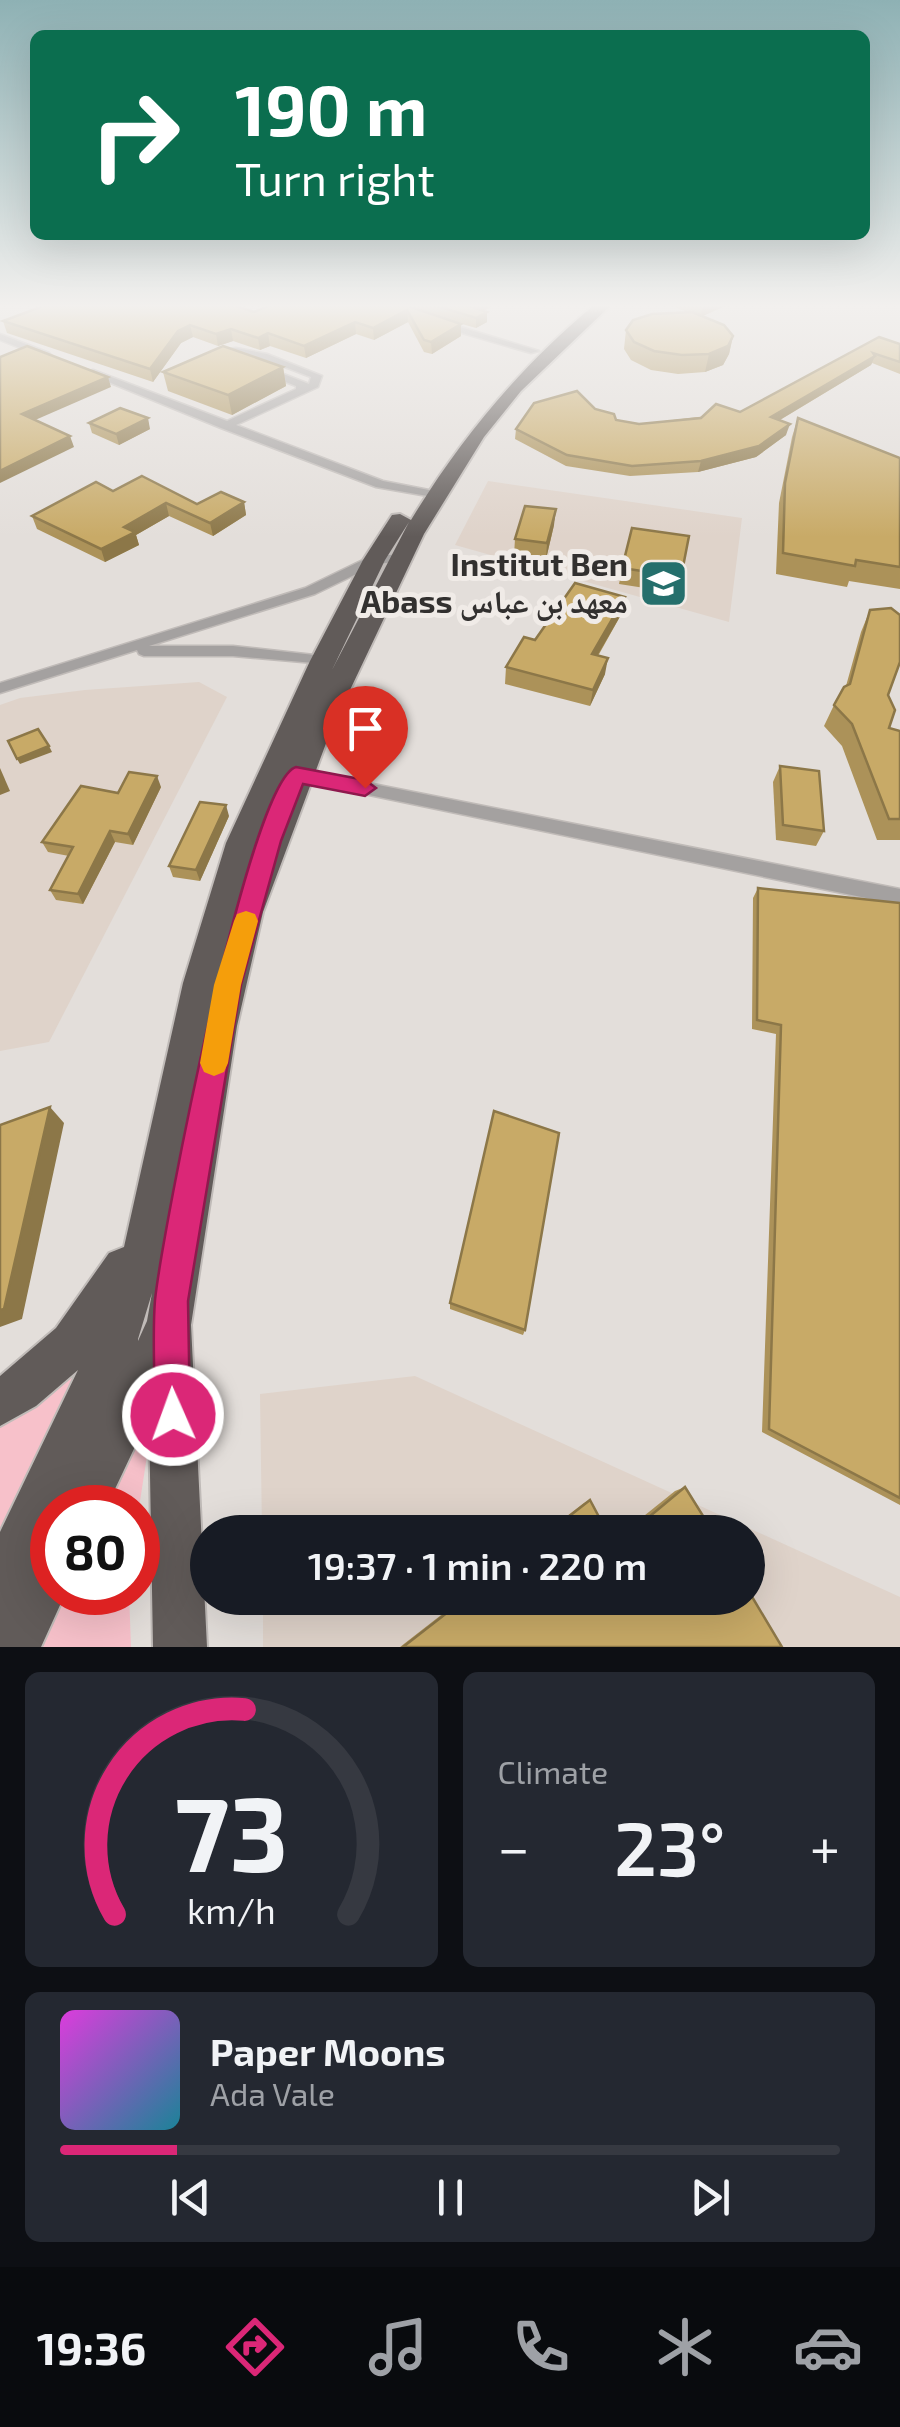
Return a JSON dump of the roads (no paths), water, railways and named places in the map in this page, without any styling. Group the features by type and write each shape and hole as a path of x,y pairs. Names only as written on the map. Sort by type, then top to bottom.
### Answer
{"highway":[{"path":"335,662 399,558 427,493 470,419 504,383"},
{"path":"0,1588 116,1339 152,1223 200,983 241,843 284,773 335,662 374,560 520,383"},
{"path":"180,1647 169,1325 228,985 284,773"},
{"path":"0,1402 54,1364 82,1336 152,1223"},
{"path":"91,1485 169,1325"},
{"path":"13,1647 30,1612"}],"street":[{"path":"115,383 380,484 427,493"},
{"path":"298,383 301,390"},
{"path":"240,430 304,397 315,383"},
{"path":"146,395 161,386"},
{"path":"226,426 314,386"},
{"path":"0,688 310,591 374,560 399,558"},
{"path":"114,654 193,649 335,662"},
{"path":"284,773 900,897"}],"place":[{"name":"Institut Ben Abass معهد بن عباس","path":"663,583"}]}
